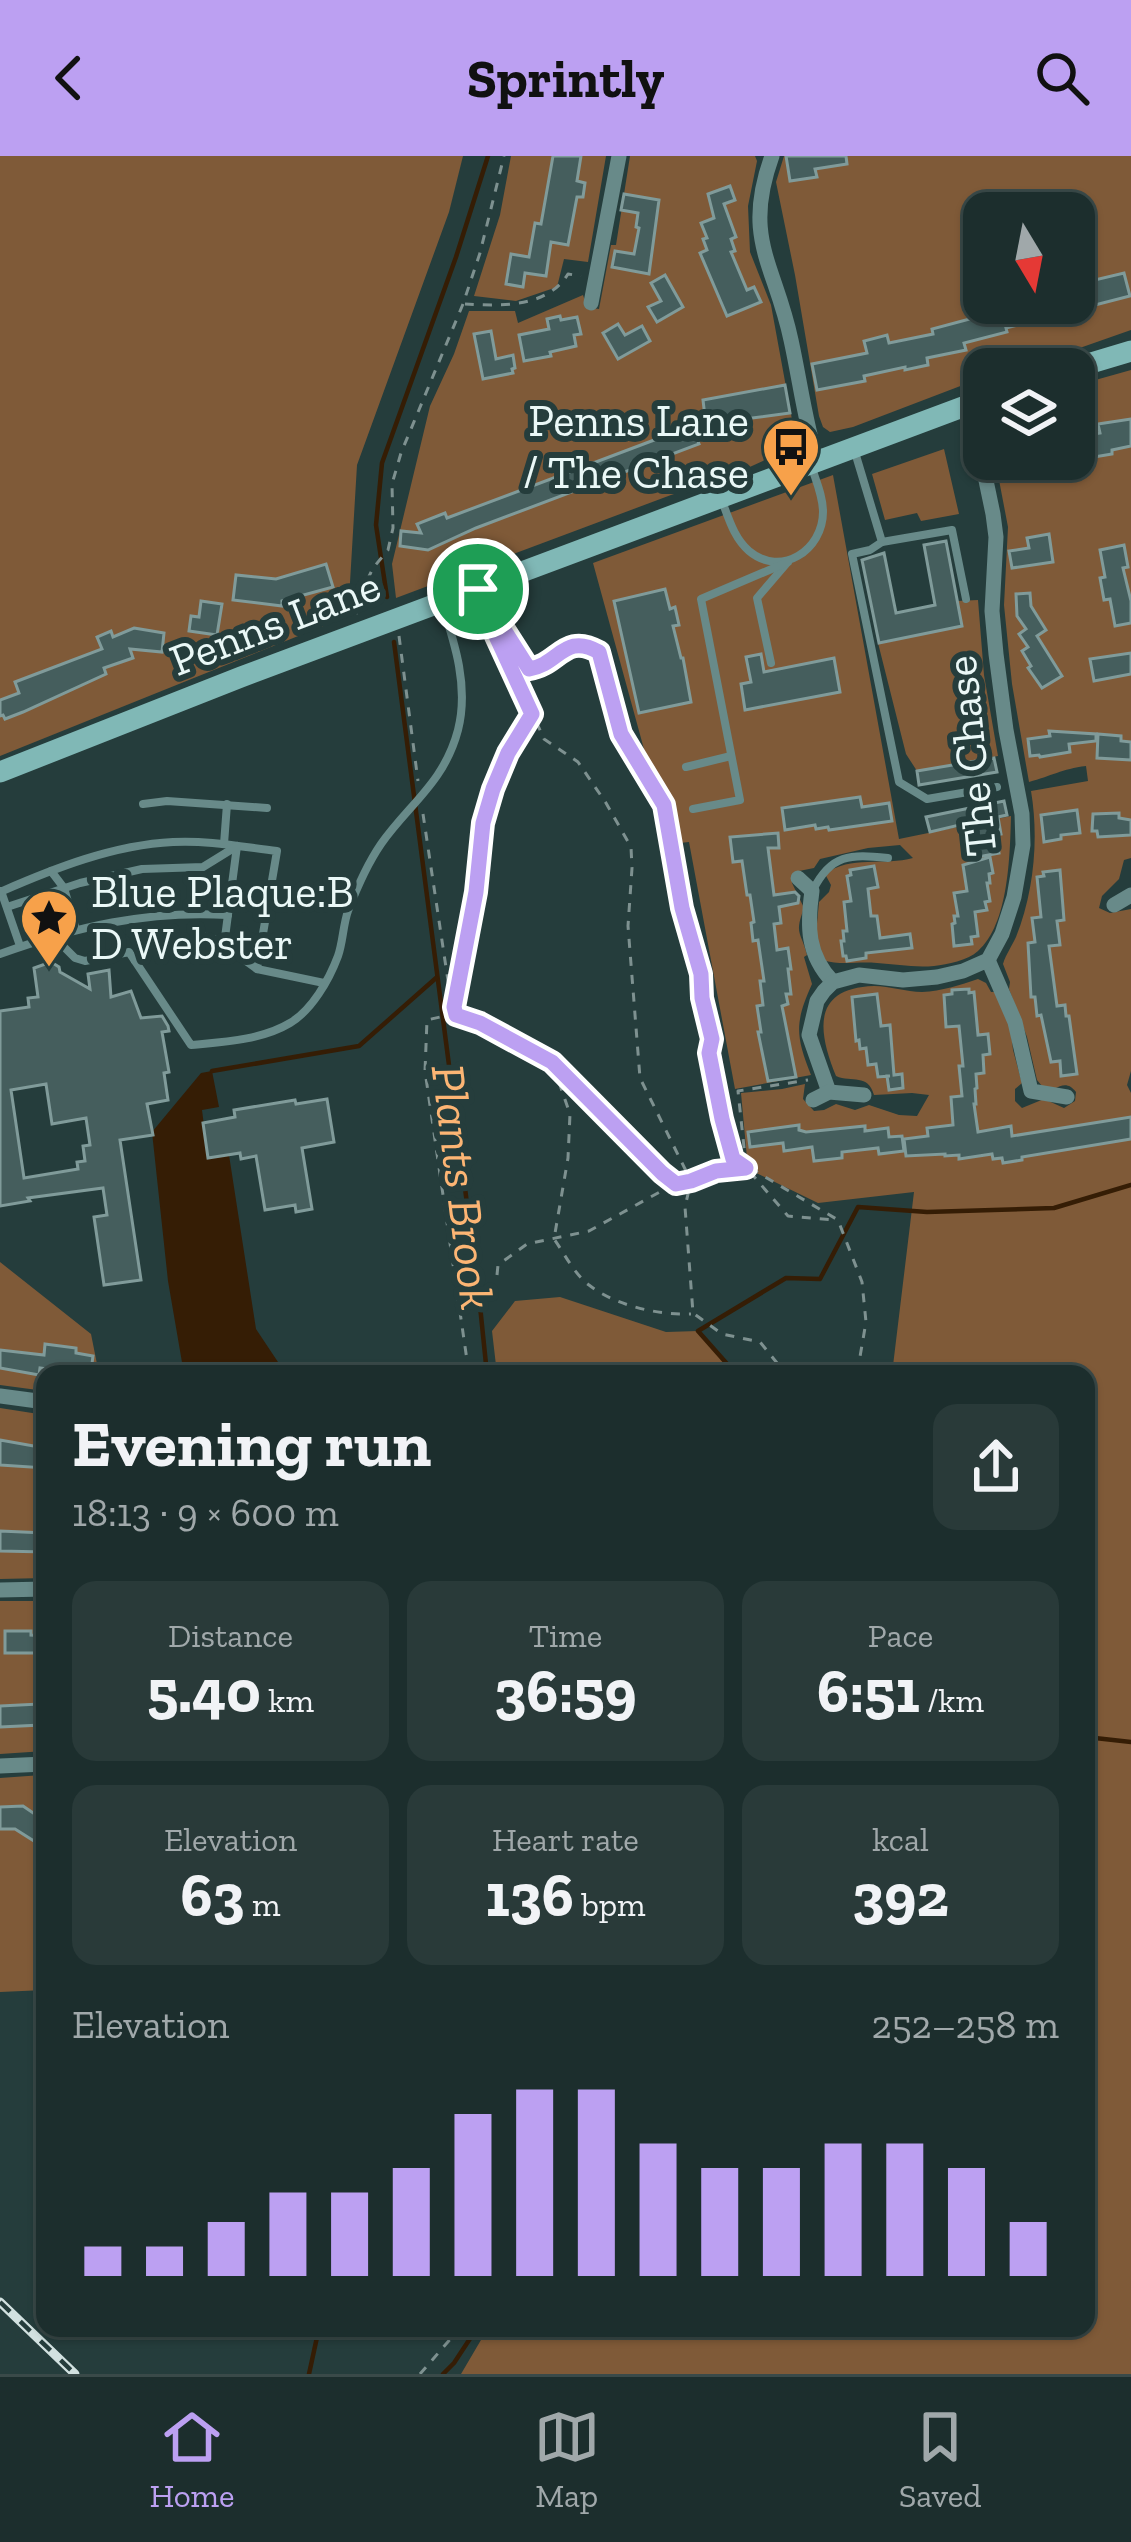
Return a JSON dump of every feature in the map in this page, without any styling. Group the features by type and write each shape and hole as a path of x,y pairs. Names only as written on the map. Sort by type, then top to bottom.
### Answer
{"main road":[{"path":"1095,362 1131,351"},
{"name":"Penns Lane","path":"0,772 963,407"}],"street":[{"path":"591,303 619,156"},
{"path":"772,156 760,202 759,232 784,311 814,463"},
{"name":"The Chase","path":"988,960 1003,934 1023,845 996,655 992,611 996,537 989,480"},
{"path":"798,878 819,889 809,934 820,969 832,982"},
{"path":"1114,905 1131,895"},
{"path":"864,1095 822,1090 809,1035 817,1000 832,982 859,975 903,980 937,977 988,960 1015,1022 1031,1091 1067,1097"},
{"path":"0,1396 36,1401"},
{"path":"0,1590 36,1589"},
{"path":"0,1766 36,1764"}],"lane":[{"path":"854,448 881,542"},
{"path":"694,809 740,800 701,599 788,562 819,536 823,515 814,463"},
{"path":"721,499 744,547 772,562 788,562"},
{"path":"966,599 952,530 881,542 852,554 899,782 927,799 997,787"},
{"path":"770,663 757,598 788,562"},
{"path":"52,934 75,958 85,961 129,952 191,1045 257,1035 290,1023 309,1006 339,954 348,913 380,845 421,800 458,733 463,704 460,674 442,602"},
{"path":"686,767 731,756"},
{"path":"143,804 167,801 267,808"},
{"path":"224,844 227,803"},
{"path":"20,946 0,892 50,870 136,845 224,844 277,851 257,969"},
{"path":"7,908 142,869 203,867 237,846"},
{"path":"224,944 237,846"},
{"path":"819,889 824,869 835,862 888,858"},
{"path":"50,870 64,888 76,929"},
{"path":"0,954 52,934 106,922 159,914 228,915"},
{"path":"135,961 152,940 205,936 257,969 324,983"}],"path":[{"path":"361,616 354,619 362,591 388,550 393,528 392,484 401,453 463,304 504,156"},
{"path":"463,304 510,307 559,289 568,274 596,278"},
{"path":"478,589 544,739 578,762 631,847 628,926 640,1078 691,1181 685,1208 693,1313"},
{"path":"478,589 529,669 540,668 576,645 599,652 621,734 664,805 682,908 701,974 712,1039 709,1053 733,1159 838,1220 862,1282 866,1322 859,1365"},
{"path":"532,714 508,753 483,823 456,1015 552,1062 676,1184"},
{"path":"453,1014 427,1020 425,1071 468,1365"},
{"path":"552,1062 570,1114 568,1158 554,1239 586,1284 664,1315 693,1313 722,1334 760,1342 779,1365"},
{"path":"822,1090 781,1086 738,1091 746,1168 788,1216 838,1220"},
{"path":"497,1275 498,1265 527,1244 589,1231 676,1184 716,1171 746,1168"},
{"path":"420,2374 452,2337"}],"shaded area":[{"path":"0,156 463,156 449,212 357,465 348,616 0,756"},
{"path":"511,156 606,156 588,262 564,259 557,287 516,301 474,296 500,215"},
{"path":"630,156 755,156 748,206 750,252 771,305 795,436 791,448 730,476 396,598 392,564 430,406 469,311 515,311 518,323 583,295 587,307 599,309 611,245 616,245"},
{"path":"784,156 1131,156 1131,330 1080,348 963,348 963,385 830,432 819,416 776,182"},
{"path":"1131,370 1131,858 1124,860 1119,879 1102,896 1099,908 1110,913 1131,909 1131,1071 1127,1085 1131,1093 1131,2374 461,2374 483,2337 1095,2337 1095,1365 893,1365 914,1192 818,1203 748,1169 741,1093 805,1084 803,1099 814,1111 836,1104 855,1110 869,1105 917,1116 929,1095 874,1095 864,1081 836,1076 825,1044 825,1015 839,995 854,989 880,986 922,992 978,979 996,992 1010,1023 1022,1083 1015,1089 1015,1101 1022,1108 1044,1099 1064,1108 1075,1101 1071,1087 1054,1089 1037,1080 1003,964 1031,883 1035,846 1031,791 1088,781 1086,766 1029,782 1004,605 1008,527 999,480 1095,480 1095,380"},
{"path":"944,449 959,514 921,521 917,513 885,520 872,474"},
{"path":"833,475 899,839 1011,816 1006,888 988,939 968,957 927,966 837,963 822,960 816,934 819,902 831,885 825,874 856,863 913,858 900,845 868,848 820,859 814,868 794,872 792,883 804,908 800,933 812,984 799,1029 811,1075 735,1089 689,842 670,844 593,563"},
{"path":"978,600 998,756 917,771 906,754 878,643 961,626 957,601"},
{"path":"212,1071 219,1107 202,1110 208,1157 229,1155 256,1329 280,1365 182,1365 152,1132 201,1073"},
{"path":"0,1262 91,1334 97,1365 36,1365 36,1390 0,1385"},
{"path":"560,1297 666,1332 698,1331 728,1365 496,1365 492,1331 515,1301"},
{"path":"0,1408 36,1414 36,1578 0,1579"},
{"path":"0,1601 36,1601 36,1752 0,1754"},
{"path":"36,1775 36,1990 0,1992 0,1778"}],"building":[{"path":"553,156 581,156 577,181 585,183 583,197 577,197 568,245 551,242 546,276 525,273 523,287 506,284 511,254 529,257 535,223 541,224"},
{"path":"786,156 846,156 847,164 815,169 817,177 790,181"},
{"path":"730,186 735,200 724,204 736,237 731,239 735,251 731,252 747,290 754,287 761,302 727,316 700,253 707,250 701,223 714,218 708,194"},
{"path":"624,194 659,200 649,274 612,267 615,251 634,254 639,228 638,213 621,210"},
{"path":"1124,273 1130,296 1095,305 1095,280"},
{"path":"665,275 683,307 657,322 648,307 661,301 651,283"},
{"path":"560,316 561,320 577,317 581,334 574,335 576,346 524,361 519,335 549,329 547,319"},
{"path":"963,321 1022,324 964,343 963,351 927,358 928,365 817,390 812,364 867,353 864,341 887,335 889,343 933,334 932,329"},
{"path":"618,324 625,335 642,326 650,341 618,359 603,333"},
{"path":"491,331 496,359 513,355 515,368 513,373 483,379 474,334"},
{"path":"785,385 790,413 744,419 745,427 736,432 697,439 699,444 428,550 400,546 401,531 421,533 417,524 445,513 447,518 686,428 705,417 703,400"},
{"path":"1131,419 1131,446 1095,457 1098,424"},
{"path":"1049,534 1053,562 1012,568 1009,551 1029,548 1027,538"},
{"path":"946,541 962,626 879,643 862,560 884,553 896,613 935,605 924,545"},
{"path":"1124,545 1131,623 1115,626 1110,599 1104,600 1100,550"},
{"path":"326,564 333,587 282,601 282,606 233,600 236,575 276,579"},
{"path":"665,589 670,609 675,607 679,625 673,626 691,702 639,713 614,601"},
{"path":"1030,593 1031,606 1046,630 1037,636 1062,676 1042,688 1028,668 1022,651 1028,647 1019,634 1026,629 1017,616 1016,594"},
{"path":"201,601 222,604 217,635 189,631 191,616 199,617"},
{"path":"134,628 164,633 162,652 130,649 133,658 104,668 106,674 23,712 5,719 0,716 0,700 19,693 15,682 102,649 97,637 111,631 113,637"},
{"path":"1131,653 1131,674 1094,681 1090,659"},
{"path":"761,654 764,672 834,658 840,692 745,710 741,684 751,682 746,657"},
{"path":"1049,731 1096,734 1096,741 1069,744 1070,752 1030,756 1028,739 1050,736"},
{"path":"1098,734 1131,742 1131,760 1097,758"},
{"path":"994,758 997,772 919,785 917,771"},
{"path":"860,797 862,807 889,803 892,821 829,830 815,825 785,830 782,808"},
{"path":"1004,801 1007,815 998,817 1001,834 996,835 999,853 978,857 972,822 930,832 926,817"},
{"path":"1077,810 1080,833 1044,842 1041,815"},
{"path":"1119,813 1119,818 1131,820 1131,835 1098,837 1092,831 1093,814"},
{"path":"778,833 779,848 768,848 774,895 795,892 799,896 798,903 779,907 781,923 774,924 777,950 788,948 791,994 786,994 788,1004 782,1006 796,1077 768,1081 758,1032 757,1006 763,1005 760,981 764,981 758,940 753,941 742,861 733,862 730,837"},
{"path":"990,857 990,901 985,902 987,910 975,912 978,936 971,937 972,944 954,946 952,924 958,916 954,893 967,891 963,865"},
{"path":"874,866 878,887 868,889 880,938 910,934 912,948 866,953 866,958 847,961 841,941 847,931 844,902 851,901 847,876 850,870"},
{"path":"1060,870 1064,920 1057,921 1060,945 1049,946 1057,1006 1065,1005 1069,1016 1077,1074 1061,1076 1060,1061 1051,1062 1041,1015 1037,1016 1035,997 1031,997 1028,943 1035,942 1032,918 1041,917 1037,877"},
{"path":"51,962 90,989 88,974 109,970 111,997 131,991 141,1018 162,1016 168,1026 169,1031 162,1032 168,1100 147,1104 153,1135 120,1140 141,1280 104,1285 94,1217 107,1215 103,1188 0,1206 0,1011 29,1007 28,998 38,997 34,968","holes":["46,1084 52,1124 86,1118 90,1145 83,1146 85,1161 77,1162 78,1169 24,1178 11,1090"]},
{"path":"974,992 978,1035 988,1034 990,1054 983,1055 984,1073 976,1074 978,1132 1011,1126 1012,1136 1131,1117 1131,1139 1003,1163 992,1154 959,1159 959,1155 945,1154 906,1156 904,1139 928,1136 927,1128 953,1125 951,1097 962,1096 959,1066 963,1066 959,1026 946,1027 944,995"},
{"path":"877,994 881,1026 890,1025 894,1075 902,1074 903,1088 889,1090 887,1076 878,1077 876,1064 868,1065 866,1048 860,1049 856,1041 852,997"},
{"path":"327,1099 334,1142 302,1148 312,1209 296,1212 295,1205 265,1210 256,1156 241,1159 240,1153 208,1158 203,1123 235,1117 234,1110"},
{"path":"799,1125 806,1132 888,1128 889,1137 902,1136 904,1151 842,1152 842,1158 814,1161 812,1147 784,1151 783,1143 750,1147 748,1132"},
{"path":"45,1344 76,1348 76,1353 93,1356 92,1365 36,1365 36,1374 0,1368 0,1350 44,1355"},
{"path":"0,1440 36,1446 36,1467 0,1465"},
{"path":"0,1531 36,1533 36,1552 0,1551"},
{"path":"5,1631 31,1631 36,1635 36,1653 5,1653"},
{"path":"36,1704 36,1725 0,1727 0,1706"},
{"path":"23,1806 36,1815 36,1842 15,1829 0,1829 0,1807"}],"waterway":[{"name":"Plants Brook","path":"387,597 376,525 382,463 488,156"},
{"name":"Plants Brook","path":"394,642 486,1365"},
{"path":"212,1071 359,1046 436,978"},
{"path":"728,1365 698,1331 786,1278 820,1279 858,1207 927,1212 1054,1208 1131,1185"},
{"path":"1095,1738 1131,1742"},
{"path":"309,2374 317,2337"},
{"name":"Plants Brook","path":"443,2374 471,2337"}],"railway":[{"path":"0,2302 36,2337"},
{"path":"36,2337 75,2374"}],"place":[{"name":"Penns Lane / The Chase","path":"791,498"},
{"name":"Blue Plaque:B D Webster","path":"49,969"}],"route":[{"path":"478,589 529,669 540,668 576,645 599,652 621,734 664,805 682,908 701,974 722,1119 733,1159 746,1168 716,1171 676,1184 552,1062 456,1015 483,823 508,753 532,714 478,589"}]}
